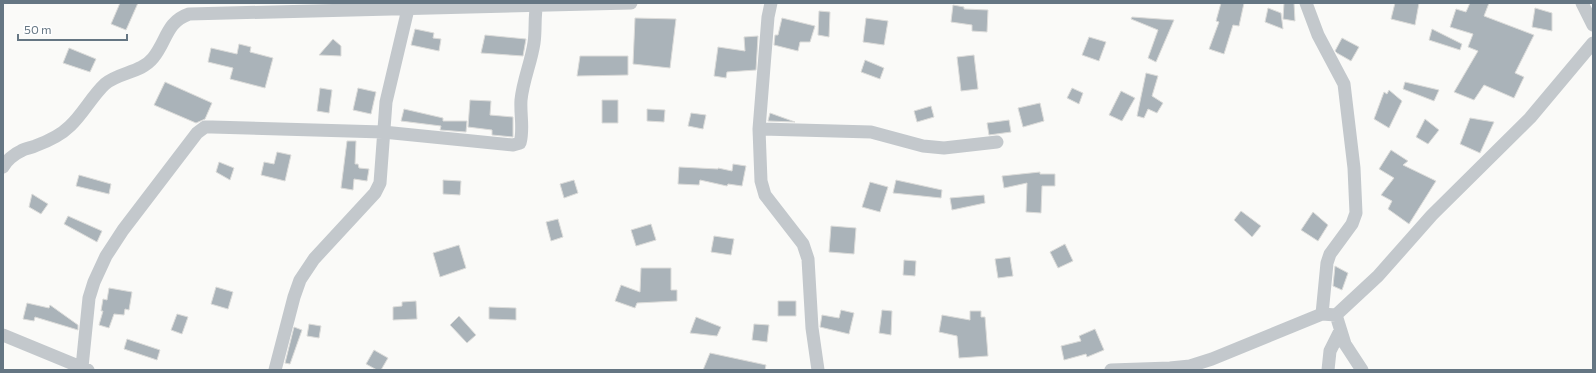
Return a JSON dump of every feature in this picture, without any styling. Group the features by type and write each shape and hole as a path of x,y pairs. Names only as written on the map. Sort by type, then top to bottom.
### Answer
{"street":[{"path":"3,167 21,150 35,146 70,126 104,85 112,78 144,66 153,58 172,25 180,17 189,14 408,9 536,4 631,3"},
{"path":"771,3 768,17 758,129 761,181 765,195 803,244 808,259 812,328 818,370"},
{"path":"1306,3 1318,35 1344,84 1354,168 1356,212 1352,224 1330,254 1327,263 1322,314"},
{"path":"1582,3 1593,25"},
{"path":"3,335 85,368 89,298 94,282 106,256 123,230 197,133 204,127 383,132 513,145 520,143 522,134 521,96 534,42 536,4"},
{"path":"275,370 294,297 300,280 314,259 375,193 380,183 386,102 408,9"},
{"path":"1111,370 1190,366 1212,359 1322,314 1336,315 1378,276 1432,214 1530,118 1593,43"},
{"path":"758,129 871,132 923,146 944,148 996,142"},
{"path":"1336,315 1344,344 1362,370"},
{"path":"1328,370 1330,351 1340,330"}],"building":[{"path":"120,3 138,3 126,30 111,24"},
{"path":"1221,3 1244,3 1239,26 1233,25 1224,54 1209,49 1219,22 1216,21"},
{"path":"1284,3 1294,3 1295,21 1283,19"},
{"path":"1395,3 1419,3 1415,25 1391,19"},
{"path":"1470,3 1489,3 1484,16 1534,35 1515,73 1524,77 1514,98 1484,85 1474,100 1454,92 1478,51 1468,47 1473,34 1450,27 1456,9 1466,12"},
{"path":"953,5 964,7 964,9 988,10 987,32 972,31 972,25 951,22"},
{"path":"1268,8 1281,13 1283,29 1265,22"},
{"path":"1535,8 1552,13 1552,31 1532,27"},
{"path":"819,11 830,12 829,37 818,35"},
{"path":"1132,17 1174,20 1156,62 1148,58 1158,30 1131,19"},
{"path":"635,18 676,19 670,68 633,64"},
{"path":"782,18 815,26 810,42 800,42 798,51 774,45 775,35 778,35"},
{"path":"866,18 888,21 884,45 863,42"},
{"path":"415,29 434,33 433,38 441,39 439,51 411,45"},
{"path":"1432,29 1462,44 1460,50 1429,40"},
{"path":"485,35 526,39 523,56 481,53"},
{"path":"758,36 756,70 727,72 726,78 714,76 718,47 745,51 744,37"},
{"path":"1089,37 1106,42 1099,61 1082,55"},
{"path":"1342,38 1359,47 1351,61 1335,51"},
{"path":"333,39 341,46 341,56 319,55"},
{"path":"239,44 251,47 250,52 273,58 265,88 230,79 233,68 208,62 211,48 237,54"},
{"path":"69,48 96,59 90,72 63,63"},
{"path":"974,55 978,89 961,91 957,57"},
{"path":"580,56 628,56 628,75 577,76"},
{"path":"865,60 884,68 880,79 861,72"},
{"path":"1146,73 1158,76 1152,96 1163,103 1157,113 1148,109 1144,118 1137,116"},
{"path":"165,82 212,103 205,119 196,123 154,105"},
{"path":"1405,82 1439,90 1434,101 1403,89"},
{"path":"320,88 332,90 329,113 317,111"},
{"path":"358,88 376,92 371,114 353,110"},
{"path":"1072,88 1083,93 1079,104 1067,98"},
{"path":"1389,90 1402,101 1389,128 1374,119 1384,92 1387,94"},
{"path":"1121,91 1135,98 1122,121 1109,115"},
{"path":"470,100 491,101 490,115 513,117 513,137 492,135 492,130 468,127"},
{"path":"602,100 618,100 618,123 602,123"},
{"path":"1040,103 1044,121 1023,127 1018,108"},
{"path":"931,106 934,117 917,122 914,111"},
{"path":"404,109 443,118 443,121 467,121 466,132 440,130 441,126 401,121"},
{"path":"647,109 665,110 664,122 647,121"},
{"path":"691,113 706,115 703,129 688,126"},
{"path":"770,113 795,122 768,121"},
{"path":"1470,118 1494,122 1480,153 1460,144"},
{"path":"1425,119 1439,130 1428,144 1416,137"},
{"path":"1009,120 1011,132 989,135 987,123"},
{"path":"347,141 356,141 355,164 358,164 359,168 369,169 367,181 354,179 353,190 341,188"},
{"path":"1391,150 1408,161 1403,165 1436,181 1409,224 1388,209 1392,201 1381,195 1394,178 1379,169"},
{"path":"277,152 291,155 285,181 261,175 264,162 274,164"},
{"path":"219,162 234,168 230,180 216,172"},
{"path":"733,164 746,166 742,186 728,184 727,186 700,180 699,185 678,184 679,167 718,168 732,171"},
{"path":"1040,172 1040,174 1055,174 1055,186 1042,186 1041,213 1026,212 1027,183 1004,188 1002,176"},
{"path":"79,175 111,184 109,194 76,186"},
{"path":"443,180 461,181 460,195 443,194"},
{"path":"574,180 578,193 564,198 560,184"},
{"path":"896,180 942,190 941,198 893,193"},
{"path":"870,182 888,187 880,212 862,207"},
{"path":"32,194 48,204 41,214 29,207"},
{"path":"984,195 985,203 952,210 950,198"},
{"path":"1241,211 1261,226 1252,237 1234,220"},
{"path":"1313,212 1328,225 1318,241 1301,230"},
{"path":"68,216 102,231 97,242 64,224"},
{"path":"558,219 563,237 551,241 546,222"},
{"path":"651,224 656,240 636,246 631,230"},
{"path":"831,226 856,228 854,254 829,252"},
{"path":"714,236 734,239 731,255 711,252"},
{"path":"1065,244 1073,261 1058,268 1050,252"},
{"path":"459,245 466,268 440,277 433,253"},
{"path":"1010,257 1013,276 998,278 995,259"},
{"path":"904,260 916,261 915,276 903,275"},
{"path":"1335,266 1348,273 1342,290 1333,286"},
{"path":"641,268 671,268 671,290 677,290 677,301 637,303 635,308 615,301 621,285 640,292"},
{"path":"216,287 233,292 228,309 211,304"},
{"path":"109,288 132,292 129,310 125,309 124,315 114,314 109,328 99,325 103,311 101,311 103,299 107,300"},
{"path":"416,301 417,319 393,320 393,307 402,306 402,302"},
{"path":"778,301 796,301 796,316 778,316"},
{"path":"27,303 49,308 50,305 78,325 78,330 35,317 34,321 23,319"},
{"path":"489,307 516,308 516,320 489,319"},
{"path":"841,310 854,313 849,334 820,327 822,315 839,318"},
{"path":"882,310 892,311 891,335 879,333"},
{"path":"970,311 981,311 981,317 985,317 988,356 959,358 957,336 939,332 942,315 970,320"},
{"path":"177,314 188,317 182,334 171,330"},
{"path":"459,316 476,335 467,343 450,325"},
{"path":"696,317 721,327 717,336 690,333"},
{"path":"309,324 321,326 319,338 307,336"},
{"path":"754,324 769,325 767,342 752,340"},
{"path":"294,327 302,330 290,364 285,363"},
{"path":"1095,329 1104,350 1087,357 1086,354 1064,360 1061,346 1081,341 1079,336"},
{"path":"127,339 160,350 157,360 124,349"},
{"path":"374,350 388,358 381,370 377,370 366,364"},
{"path":"710,353 766,365 765,370 703,370"}]}
